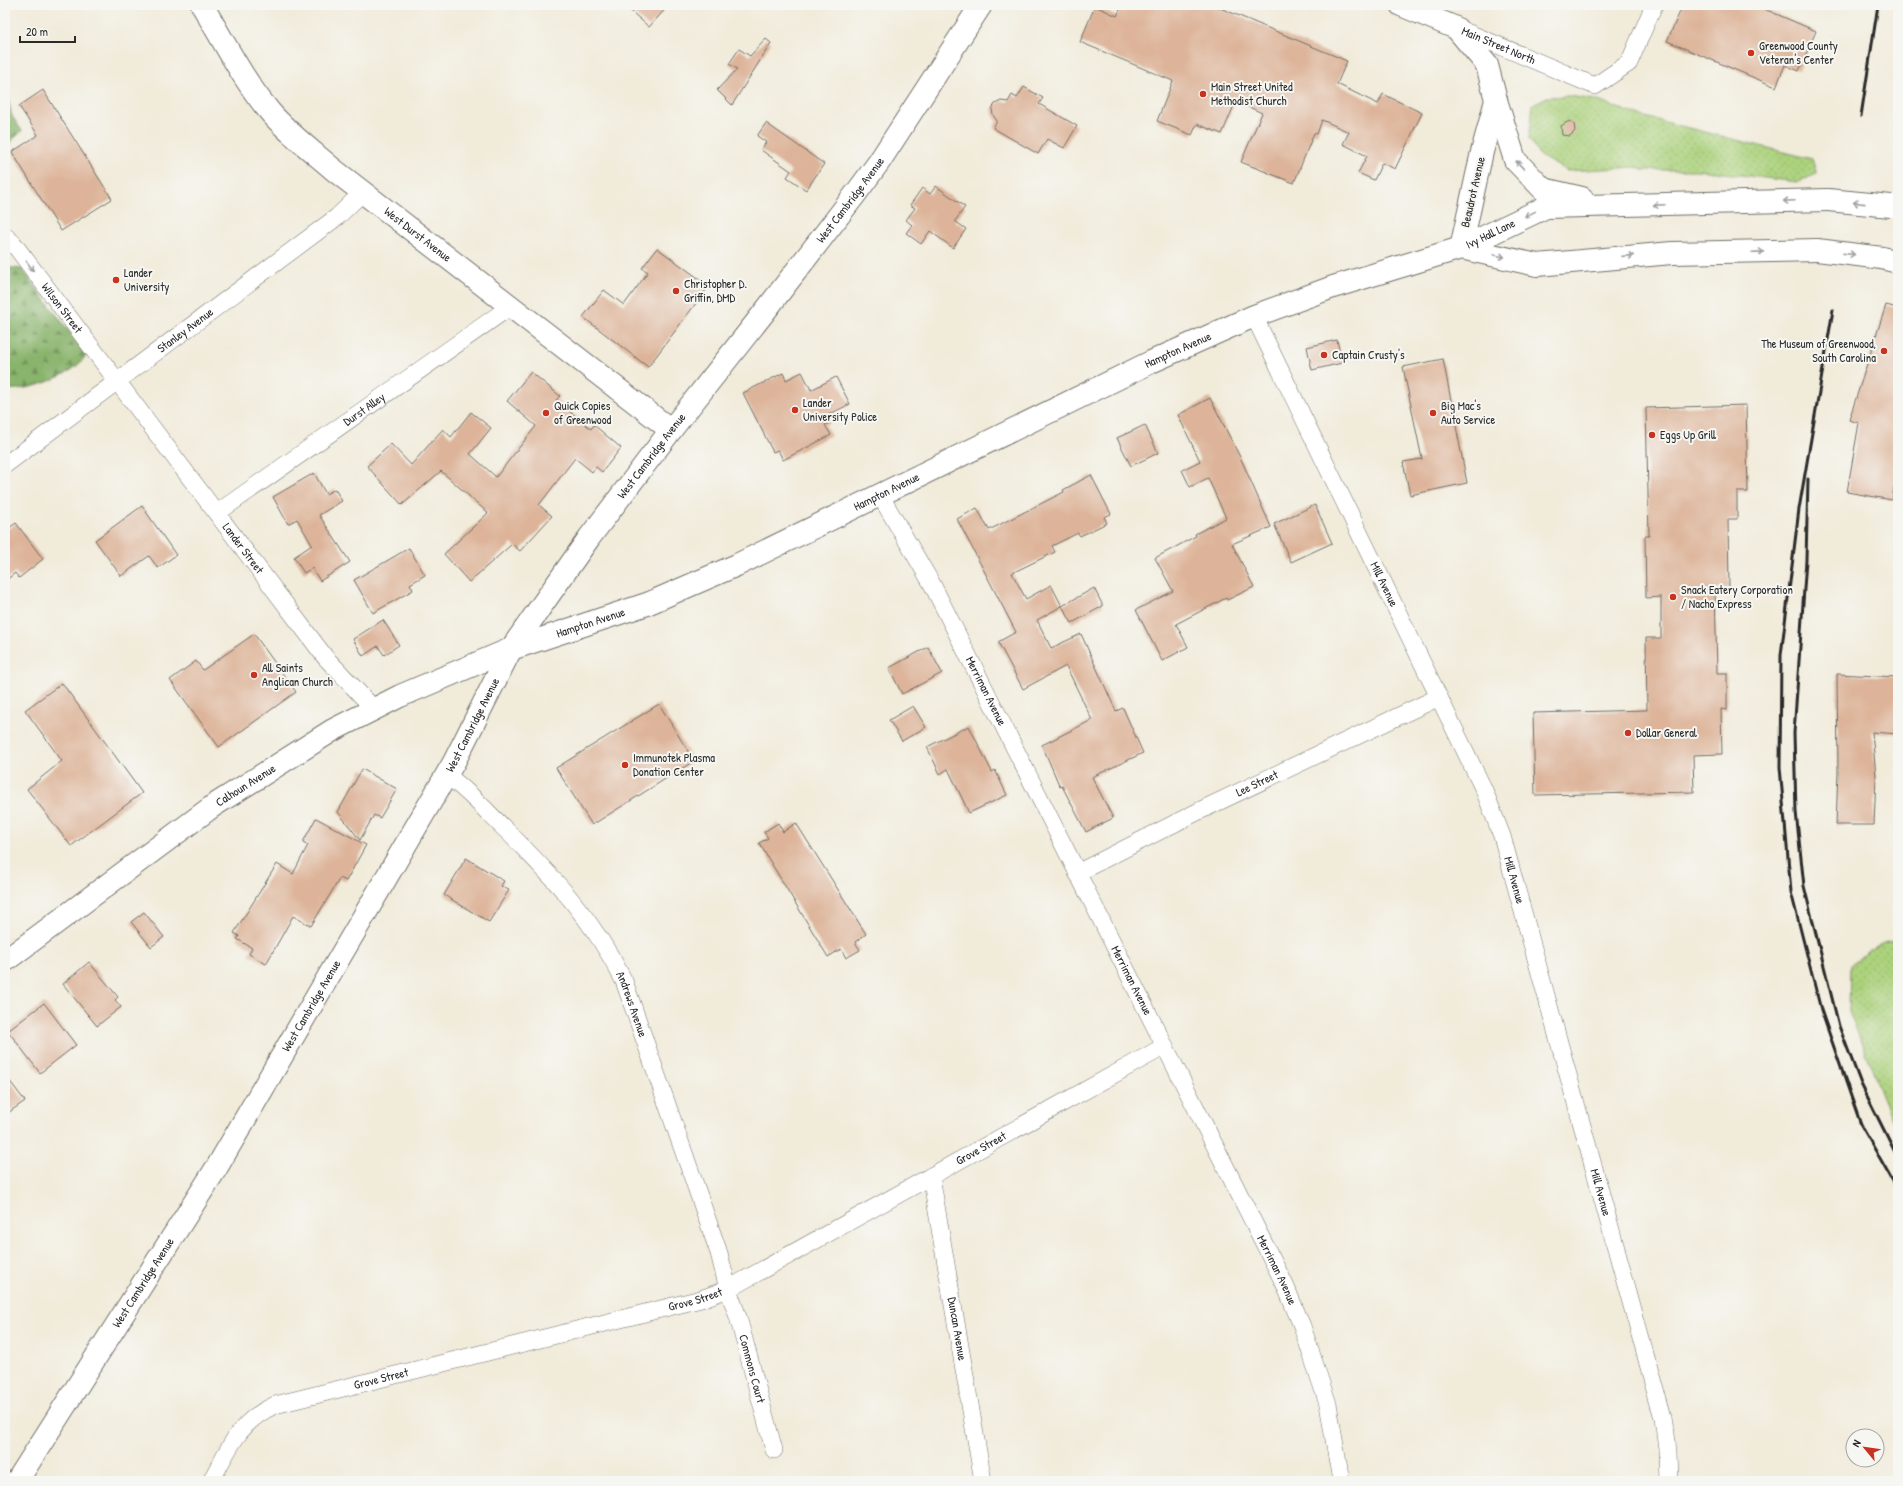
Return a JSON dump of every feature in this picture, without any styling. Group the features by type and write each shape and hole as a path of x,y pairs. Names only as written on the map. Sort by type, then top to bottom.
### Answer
{"main road":[{"name":"West Durst Avenue","path":"202,5 251,87 269,111 298,140 671,430"},
{"name":"West Cambridge Avenue","path":"17,1481 217,1167 445,774 511,649 589,538 879,162 981,5"},
{"name":"Main Street North","path":"1401,5 1456,28"},
{"name":"Beaudrot Avenue","path":"1456,28 1487,65 1496,100 1482,152 1461,248"},
{"path":"1496,100 1515,160 1543,189 1617,206"},
{"name":"Ivy Hall Lane","path":"1461,248 1546,207 1828,200 1895,207"},
{"path":"1254,316 1333,287 1461,248"},
{"name":"Ivy Hall Lane","path":"1461,248 1537,265 1672,253 1816,250 1890,260"},
{"name":"Hampton Avenue","path":"511,649 654,601 738,565 1152,362 1254,316"},
{"name":"Calhoun Avenue","path":"5,961 213,806 303,748 400,696 511,649"}],"street":[{"name":"Main Street North","path":"1456,28 1595,86 1629,63 1654,5"},
{"name":"Stanley Avenue","path":"5,465 337,217 364,192"},
{"name":"Wilson Street","path":"5,236 14,243 118,382"},
{"name":"Durst Alley","path":"217,513 511,306"},
{"name":"Mill Avenue","path":"1254,316 1484,790 1502,836 1663,1418 1668,1450 1668,1481"},
{"name":"Lander Street","path":"118,382 325,657 374,709"},
{"name":"Merriman Avenue","path":"880,495 932,584 1285,1284 1302,1326 1328,1404 1341,1481"},
{"name":"Lee Street","path":"1077,873 1200,811 1439,697"},
{"name":"Andrews Avenue","path":"445,774 465,789 551,875 586,918 611,955 634,1005 719,1253 728,1289"},
{"name":"Grove Street","path":"211,1481 238,1433 251,1419 275,1405 701,1299 728,1289 1165,1046"},
{"name":"Duncan Avenue","path":"930,1176 983,1481"},
{"name":"Commons Court","path":"728,1289 738,1316 774,1450"}],"green space":[{"path":"1569,96 1595,100 1641,116 1812,159 1817,174 1797,182 1700,170 1642,170 1637,167 1567,171 1540,156 1529,139 1533,104 1547,97"},
{"path":"5,97 8,98 12,116 22,131 12,140 5,150"},
{"path":"5,267 22,269 87,355 75,367 64,374 48,382 22,389 5,389"},
{"path":"1898,939 1898,1135 1849,1011 1850,965 1882,942"}],"building":[{"path":"624,5 669,5 649,27"},
{"name":"Main Street United Methodist Church","path":"1122,5 1213,5 1347,61 1337,84 1378,104 1383,94 1422,113 1395,169 1382,163 1374,180 1358,173 1367,156 1343,144 1349,132 1322,120 1317,134 1314,133 1294,183 1241,162 1262,113 1236,101 1222,134 1197,124 1192,135 1157,121 1173,81 1080,42 1095,6 1117,16"},
{"name":"Greenwood County Veteran's Center","path":"1683,5 1755,5 1816,31 1799,71 1785,65 1776,87 1667,41"},
{"path":"766,39 771,43 732,105 717,90 737,69 729,64 739,49 750,56"},
{"path":"1024,87 1043,98 1039,104 1077,126 1064,148 1047,139 1038,154 993,128 997,121 993,115 992,109 995,104 1001,101 1008,102 1012,95 1017,98"},
{"path":"43,90 112,199 61,231 12,152 38,135 19,106"},
{"path":"1569,121 1574,124 1575,131 1570,136 1562,135 1561,126"},
{"path":"766,123 824,164 806,190 787,177 791,171 761,150 766,142 757,136"},
{"path":"936,186 965,207 955,221 966,229 953,248 930,231 921,244 906,233 912,225 906,220 915,208 910,205 922,188 930,194"},
{"path":"657,248 709,286 648,367 583,317 604,290 624,305 648,272 642,268"},
{"path":"1886,305 1898,308 1898,463 1892,500 1847,492 1859,423 1849,420"},
{"name":"Captain Crusty's","path":"1337,340 1342,363 1312,370 1307,347"},
{"name":"Big Mac's Auto Service","path":"1443,359 1467,483 1410,495 1403,462 1422,459 1403,367"},
{"path":"531,372 560,396 556,400 591,429 594,425 621,448 602,472 596,467 592,472 575,458 539,505 552,516 520,551 512,544 469,582 444,554 488,513 441,471 402,505 367,466 391,444 411,465 443,429 451,437 471,412 491,428 470,454 496,477 536,426 507,401"},
{"name":"Lander University Police","path":"802,372 811,390 836,377 850,404 826,416 830,423 825,425 831,435 783,460 778,450 773,452 743,393 783,373 786,380"},
{"path":"1210,398 1241,459 1271,527 1232,544 1254,587 1227,600 1226,598 1176,624 1188,647 1162,661 1136,610 1173,591 1155,558 1196,536 1195,534 1226,518 1208,478 1190,487 1182,470 1200,461 1178,415"},
{"path":"1746,405 1748,492 1737,492 1737,519 1728,519 1729,588 1715,589 1717,673 1727,673 1727,710 1721,709 1722,754 1693,755 1694,792 1535,795 1533,713 1647,710 1646,638 1661,638 1661,597 1646,598 1645,536 1649,536 1646,408"},
{"path":"1145,425 1158,453 1131,466 1117,438"},
{"path":"314,473 326,494 335,489 342,501 319,515 350,562 320,581 312,568 304,573 294,557 312,545 297,519 288,524 273,497"},
{"path":"1091,475 1111,514 1104,517 1107,523 1080,536 1078,533 1052,546 1055,552 1012,573 1026,599 1051,585 1062,606 1037,620 1051,648 1081,634 1116,711 1123,708 1143,753 1092,777 1113,818 1086,832 1062,786 1060,787 1042,745 1092,720 1066,666 1023,689 998,642 1016,632 957,519 977,508 989,530 1064,492 1063,490"},
{"path":"1315,505 1332,543 1291,562 1274,524"},
{"path":"142,506 176,555 158,568 149,556 121,576 95,540"},
{"path":"16,523 43,559 19,578 15,573 5,581 5,531"},
{"path":"409,548 425,575 410,584 413,590 373,613 354,580"},
{"path":"1094,588 1103,606 1072,623 1062,606"},
{"path":"383,620 399,645 384,655 378,646 363,656 353,639"},
{"path":"254,634 296,692 219,747 170,680 196,661 203,670"},
{"path":"928,647 942,673 902,694 889,668"},
{"path":"1837,674 1898,677 1898,734 1872,732 1876,776 1874,825 1836,825 1838,771"},
{"path":"62,683 142,793 71,846 27,789 62,761 25,710"},
{"name":"Immunotek Plasma Donation Center","path":"659,704 694,761 592,825 556,768"},
{"path":"913,706 926,727 902,741 889,720"},
{"path":"969,726 992,772 995,770 1007,795 969,813 948,769 940,774 927,747"},
{"path":"362,769 397,789 380,818 374,815 360,840 338,812"},
{"path":"316,818 366,845 346,881 340,878 311,926 293,916 266,964 249,954 252,948 237,939 239,936 234,933 277,864 293,874 308,845 303,842"},
{"path":"778,823 783,832 796,823 866,934 855,942 860,950 846,958 841,949 828,957 759,843 768,838 764,832"},
{"path":"466,858 504,881 501,886 509,890 489,922 444,895"},
{"path":"144,912 164,937 151,947 131,922"},
{"path":"89,962 118,997 115,1000 121,1007 97,1026 63,984"},
{"path":"44,1003 76,1045 40,1073 8,1031"},
{"path":"5,1075 25,1101 5,1115"}],"railway":[{"path":"1861,116 1878,5"},
{"path":"1833,310 1799,509 1781,655 1780,767 1791,892 1821,1010 1861,1125 1898,1190"},
{"path":"1808,479 1806,560 1794,733 1796,812 1804,886 1839,1026 1861,1084 1898,1158"}],"place":[{"name":"Greenwood County Veteran's Center","path":"1751,53"},
{"name":"Main Street United Methodist Church","path":"1203,94"},
{"name":"Lander University","path":"116,280"},
{"name":"Christopher D. Griffin, DMD","path":"676,291"},
{"name":"The Museum of Greenwood, South Carolina","path":"1884,351"},
{"name":"Captain Crusty's","path":"1324,355"},
{"name":"Lander University Police","path":"795,410"},
{"name":"Quick Copies of Greenwood","path":"546,413"},
{"name":"Big Mac's Auto Service","path":"1433,413"},
{"name":"Eggs Up Grill","path":"1652,435"},
{"name":"Snack Eatery Corporation / Nacho Express","path":"1673,597"},
{"name":"All Saints Anglican Church","path":"254,675"},
{"name":"Dollar General","path":"1628,733"},
{"name":"Immunotek Plasma Donation Center","path":"625,765"}]}
